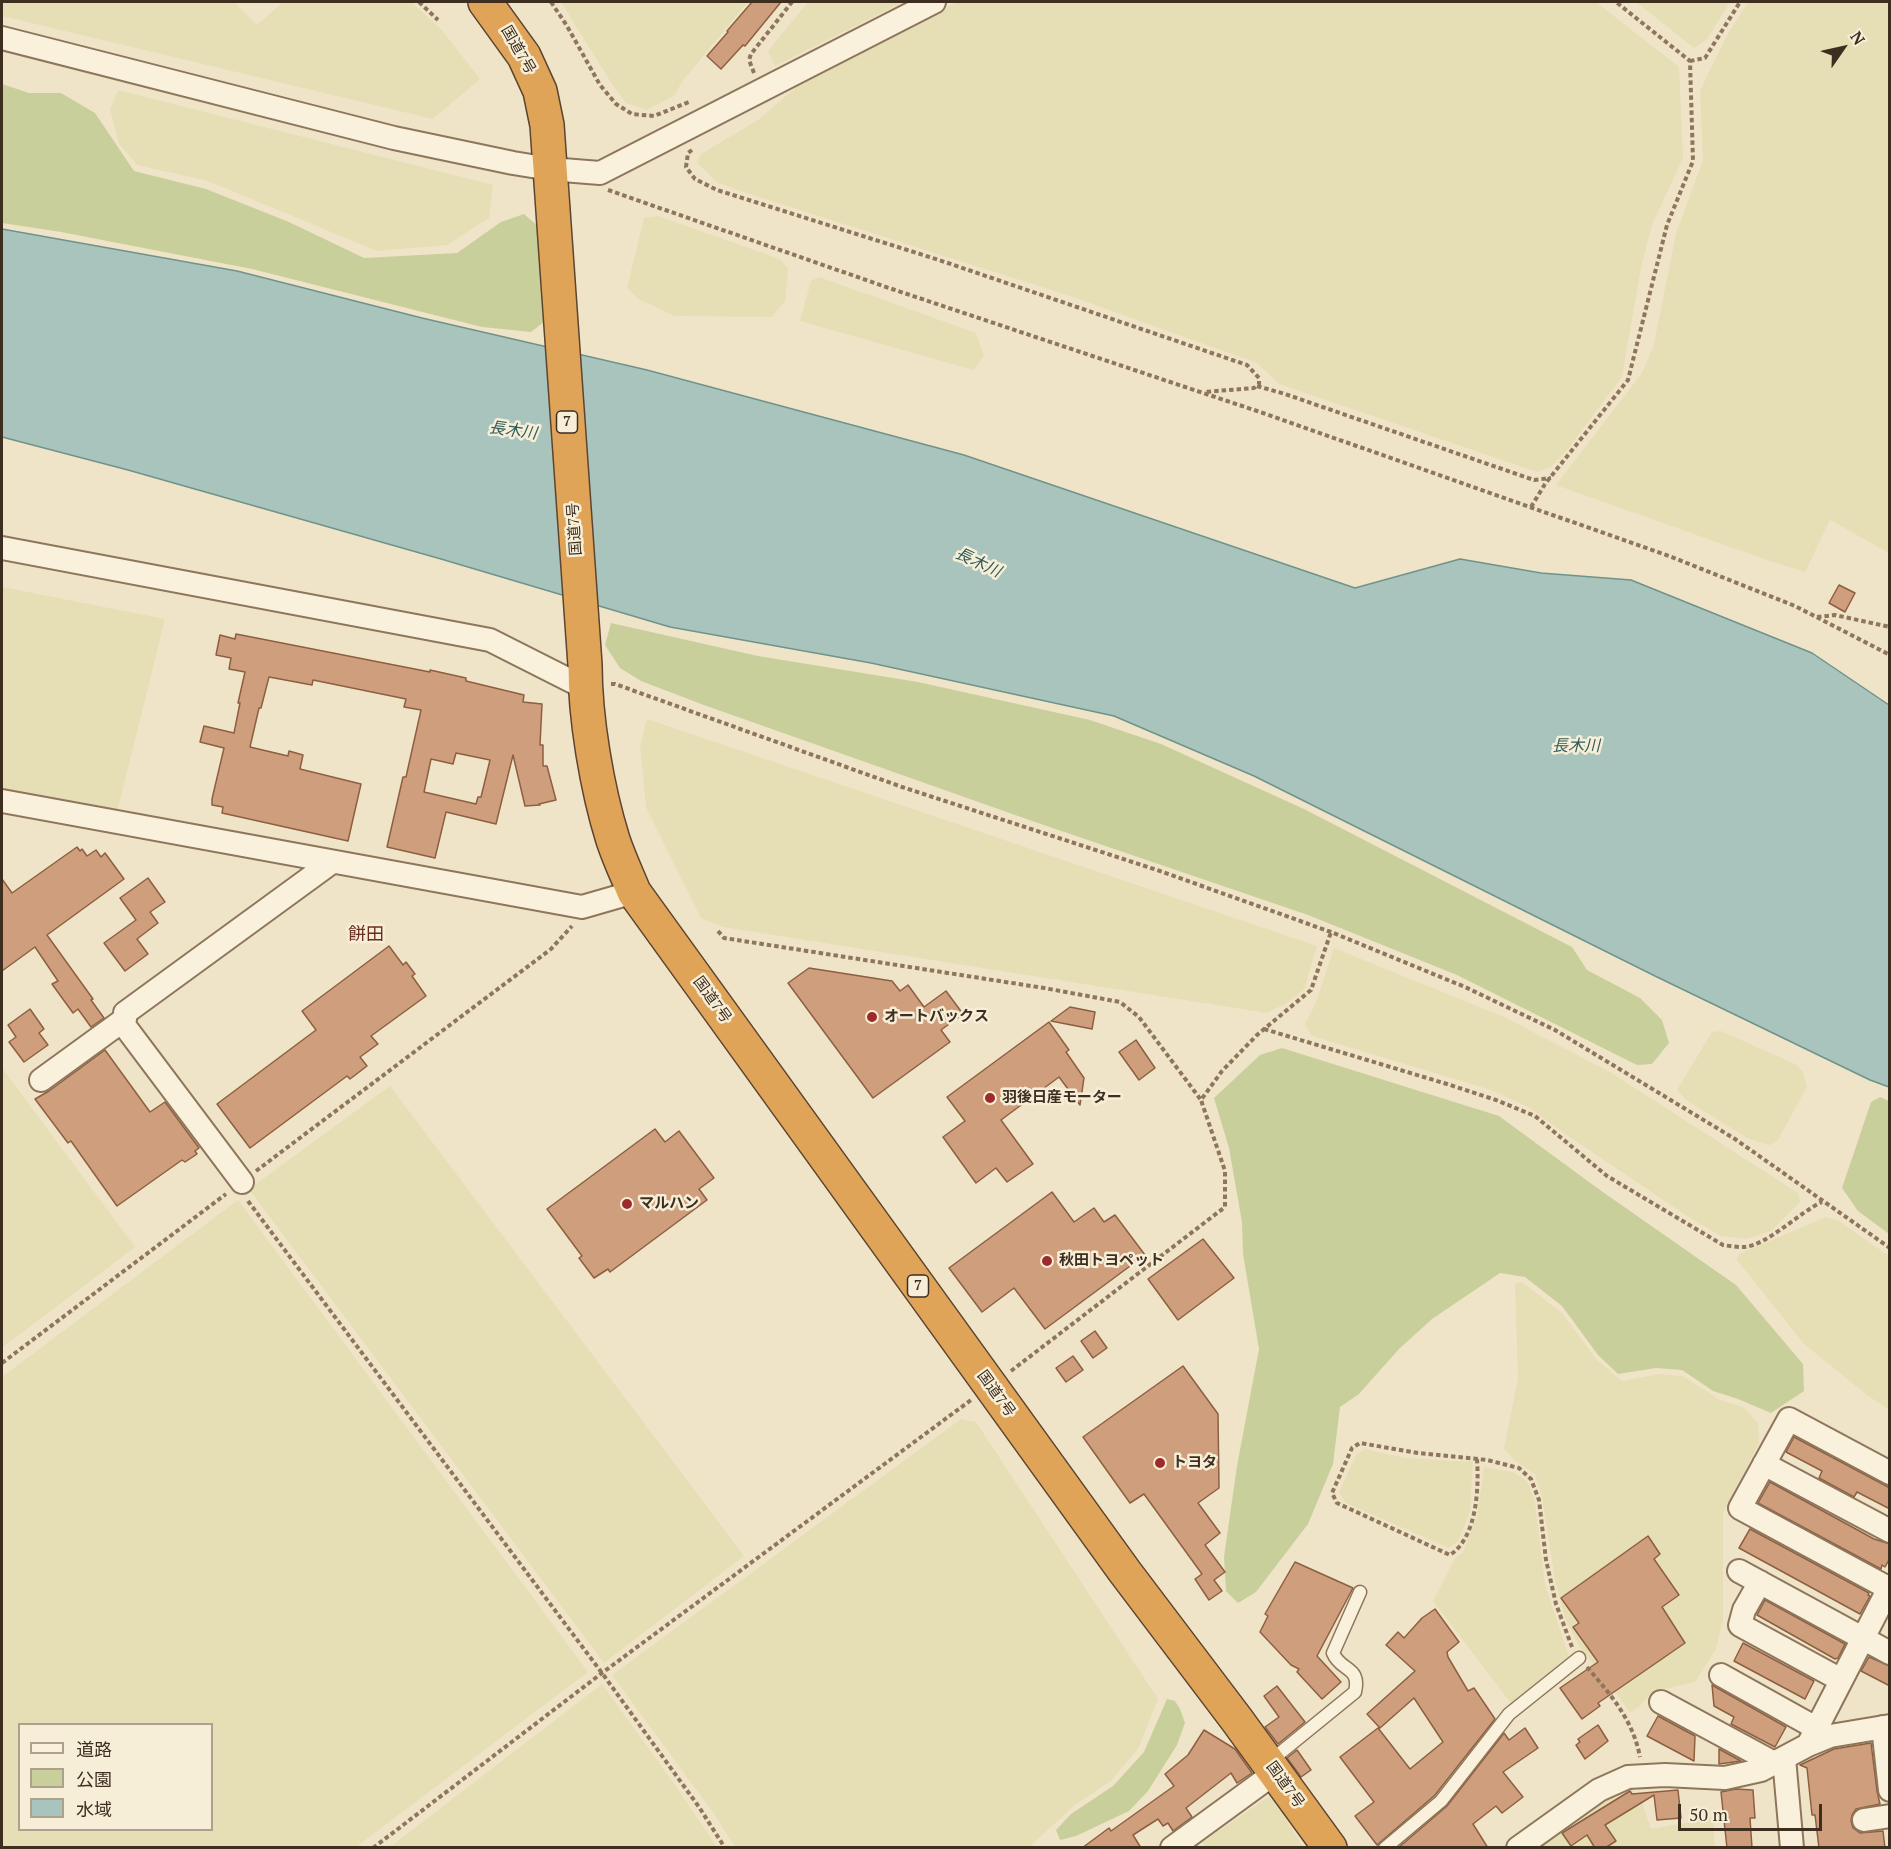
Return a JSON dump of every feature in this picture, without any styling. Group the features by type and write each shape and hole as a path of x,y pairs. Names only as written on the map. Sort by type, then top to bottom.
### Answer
{"highway":[{"name":"国道7号","path":"486,2 524,56 540,91 547,125 585,676 596,771 613,840 634,892 1125,1572 1330,1848"}],"street":[{"path":"2,39 394,138 550,174 600,172 934,2"},
{"path":"2,548 490,640 585,676"},
{"path":"2,801 582,907 634,892"},
{"path":"239,1184 124,1025 125,1014 332,862"},
{"path":"41,1080 125,1019"},
{"path":"1518,1848 1599,1790 1628,1777 1665,1775 1725,1778 1761,1770 1779,1761 1812,1737 1889,1588 1740,1508 1789,1419 1890,1473"},
{"path":"1764,1464 1890,1532"},
{"path":"1739,1571 1890,1653"},
{"path":"1760,1582 1744,1610 1740,1625 1841,1680"},
{"path":"1721,1675 1812,1737 1886,1727 1890,1790"},
{"path":"1661,1702 1779,1761"},
{"path":"1779,1761 1792,1848"},
{"path":"1172,1848 1272,1767"},
{"path":"1864,1820 1890,1816"}],"lane":[{"path":"1272,1767 1355,1692 1357,1682 1354,1674 1335,1659 1333,1653 1360,1592"},
{"path":"1385,1848 1441,1801 1509,1714 1579,1658"}],"path":[{"path":"419,2 438,20"},
{"path":"551,2 600,85 616,104 632,114 654,116 694,100"},
{"path":"762,89 750,65 751,54 792,2"},
{"path":"1616,2 1690,61 1706,58 1740,2"},
{"path":"1531,507 1628,380 1666,225 1693,161 1690,61"},
{"path":"697,145 688,153 686,167 695,179 717,190 939,260 1247,365 1259,378 1257,386"},
{"path":"600,172 609,191 1201,392 1669,556 1795,606 1890,655"},
{"path":"1201,392 1257,386 1305,400 1534,480 1551,478"},
{"path":"1816,617 1836,615 1890,627"},
{"path":"585,676 615,684 902,787 1157,870 1331,932 1465,987 1555,1030 1735,1139 1890,1248"},
{"path":"2,1363 551,949 575,922 582,907"},
{"path":"374,1848 602,1673 990,1386 1226,1207 1225,1171 1201,1100 1139,1017 1120,1002 724,938 718,931"},
{"path":"1201,1100 1222,1071 1264,1029 1311,990 1331,932"},
{"path":"1264,1029 1467,1090 1535,1116 1607,1176 1723,1245 1744,1247 1761,1242 1809,1208 1823,1202"},
{"path":"239,1184 602,1673 699,1807 725,1848"},
{"path":"1477,1459 1479,1482 1473,1518 1459,1549 1450,1555 1337,1503 1332,1493 1352,1448 1360,1443 1418,1453 1477,1459 1519,1468 1531,1479 1539,1500 1546,1560 1556,1604 1573,1650 1618,1703 1637,1741 1644,1776"}],"shaded area":[{"path":"2,2 234,2 257,25 283,2 411,2 441,29 480,79 433,119 2,16"},
{"path":"561,2 748,2 681,83 675,95 647,110 626,103"},
{"path":"808,2 903,2 775,66 768,51"},
{"path":"957,2 1596,2 1679,67 1683,158 1652,225 1641,268 1622,377 1567,450 1552,466 1537,472 1279,384 1257,363 1073,297 737,190 717,182 697,163 701,154 758,120 807,78"},
{"path":"1636,2 1730,2 1707,39 1694,48"},
{"path":"1748,2 1889,2 1889,553 1830,520 1805,572 1556,485 1642,373 1653,348 1676,233 1703,160 1700,91 1725,39"},
{"path":"118,90 493,185 489,218 447,245 377,251 208,181 137,165 119,144 110,109"},
{"path":"658,216 780,259 788,269 785,301 772,317 675,316 640,300 627,288 644,218"},
{"path":"819,277 976,333 984,356 973,370 800,321 811,281"},
{"path":"2,587 165,619 117,812 2,790"},
{"path":"647,719 1317,946 1304,990 1285,1004 1267,1013 723,927 701,918 646,807 640,746"},
{"path":"1334,948 1504,1017 1610,1072 1798,1193 1800,1202 1771,1231 1746,1239 1721,1236 1687,1216 1530,1108 1491,1090 1312,1036 1305,1024 1315,1005"},
{"path":"1721,1031 1797,1065 1803,1072 1807,1087 1778,1140 1770,1145 1749,1139 1686,1100 1677,1090 1712,1032"},
{"path":"2,1068 135,1247 2,1348"},
{"path":"390,1086 744,1556 604,1663 249,1189"},
{"path":"238,1200 588,1672 356,1847 2,1847 2,1377"},
{"path":"1826,1217 1839,1221 1889,1256 1889,1410 1804,1344 1737,1260 1739,1254"},
{"path":"1522,1282 1562,1313 1597,1360 1622,1381 1659,1374 1683,1376 1720,1400 1743,1407 1758,1423 1759,1443 1723,1513 1723,1619 1716,1649 1695,1682 1652,1692 1641,1705 1630,1713 1605,1677 1581,1649 1566,1621 1555,1580 1542,1497 1535,1474 1515,1461 1504,1448 1518,1378 1515,1284"},
{"path":"961,1419 976,1422 1158,1699 1138,1749 1111,1781 1075,1805 1029,1847 735,1847 712,1811 612,1675"},
{"path":"1365,1449 1405,1458 1473,1462 1470,1512 1458,1541 1449,1548 1346,1503 1339,1492 1356,1455"},
{"path":"1484,1467 1513,1472 1528,1482 1535,1503 1545,1584 1569,1657 1511,1703 1433,1601 1456,1557 1463,1552 1477,1516"},
{"path":"602,1684 717,1847 390,1847"},
{"path":"1630,1786 1642,1803 1651,1829 1713,1818 1715,1847 1543,1848 1539,1842 1617,1789"},
{"path":"1271,1795 1303,1847 1205,1847 1203,1842"}],"green space":[{"path":"2,84 29,93 61,93 95,113 134,171 206,189 289,222 364,258 457,253 501,222 524,214 539,227 544,322 531,332 482,327 252,269 61,232 2,223"},
{"path":"611,623 758,656 918,682 1090,720 1161,744 1304,809 1572,947 1587,970 1640,998 1662,1020 1669,1043 1652,1064 1637,1065 1457,975 1308,915 1035,822 641,681 620,668 605,645"},
{"path":"1282,1048 1499,1116 1736,1285 1803,1364 1804,1391 1771,1413 1713,1391 1682,1370 1656,1368 1618,1374 1598,1355 1562,1306 1525,1277 1500,1273 1432,1319 1399,1349 1359,1394 1340,1407 1333,1464 1308,1524 1256,1592 1238,1603 1226,1591 1224,1557 1237,1466 1259,1349 1243,1254 1242,1222 1229,1148 1214,1098 1260,1055"},
{"path":"1880,1097 1889,1101 1889,1234 1858,1211 1842,1188 1871,1102"},
{"path":"1167,1699 1175,1701 1185,1723 1177,1745 1148,1791 1129,1811 1076,1836 1060,1840 1056,1830 1071,1814 1113,1786 1144,1752"}],"water":[{"name":"長木川","path":"2,229 237,271 422,318 647,370 964,455 1355,588 1460,559 1541,573 1631,580 1812,653 1889,705 1889,1087 1870,1080 1655,976 1254,776 1114,716 871,663 670,627 441,559 128,470 2,437"}],"building":[{"path":"752,2 781,2 745,46 743,45 721,69 707,56"},
{"path":"1839,585 1855,593 1845,612 1829,603"},
{"path":"236,634 430,672 430,670 524,695 523,702 542,704 540,745 543,745 543,766 547,766 556,800 540,805 525,806 513,755 496,824 446,812 435,858 387,847 421,710 404,707 406,699 313,680 312,685 269,677 250,747 288,756 289,751 303,755 300,769 361,784 348,841 222,813 223,807 212,805 212,799 224,748 200,742 204,726 234,733 245,672 229,669 231,658 216,655 220,635 235,639","holes":["456,753 490,760 481,797 478,797 476,804 424,792 431,759 453,764"]},
{"path":"77,847 80,851 82,849 87,856 96,850 101,857 105,853 124,879 47,935 104,1018 91,1027 78,1009 73,1013 52,984 58,981 35,947 2,971 2,879 12,893"},
{"path":"148,878 165,902 150,912 158,923 137,939 148,954 125,971 104,943 136,920 120,898"},
{"path":"389,946 403,965 406,962 415,974 412,976 426,996 371,1036 378,1044 360,1057 367,1066 350,1079 347,1076 250,1148 217,1104 316,1030 302,1011"},
{"name":"オートバックス","path":"809,968 892,981 900,991 908,985 924,1007 946,991 963,1014 941,1030 950,1042 873,1098 788,983"},
{"path":"1070,1007 1095,1012 1092,1029 1051,1021"},
{"path":"30,1009 44,1029 39,1033 48,1045 24,1062 9,1042 16,1037 8,1025"},
{"name":"羽後日産モーター","path":"1049,1022 1069,1050 1066,1052 1084,1078 1080,1105 1059,1077 1001,1120 1033,1164 1007,1182 996,1168 976,1183 943,1137 965,1121 947,1097"},
{"path":"1136,1040 1155,1068 1139,1080 1119,1052"},
{"path":"105,1050 150,1112 165,1102 199,1148 195,1151 197,1154 185,1162 182,1160 117,1206 71,1141 68,1143 35,1099"},
{"name":"マルハン","path":"655,1129 665,1142 679,1131 714,1178 699,1189 707,1200 610,1272 608,1269 594,1278 579,1258 582,1256 547,1209"},
{"name":"秋田トヨペット","path":"1052,1192 1074,1222 1094,1208 1104,1222 1115,1215 1145,1255 1045,1329 1014,1288 982,1312 949,1268"},
{"path":"1203,1239 1234,1278 1178,1320 1148,1279"},
{"path":"1095,1331 1107,1348 1093,1358 1081,1341"},
{"path":"1073,1356 1083,1370 1066,1382 1056,1368"},
{"name":"トヨタ","path":"1183,1366 1218,1414 1219,1488 1198,1503 1220,1533 1205,1545 1225,1572 1214,1580 1222,1591 1209,1600 1195,1579 1202,1574 1144,1494 1130,1503 1083,1437"},
{"path":"1794,1437 1890,1488 1890,1509 1857,1492 1854,1497 1819,1478 1822,1471 1786,1452"},
{"path":"1770,1482 1874,1539 1890,1544 1890,1558 1885,1567 1882,1565 1881,1569 1758,1503"},
{"path":"1750,1529 1869,1593 1870,1596 1860,1614 1739,1548"},
{"path":"1648,1536 1660,1554 1654,1559 1679,1595 1662,1607 1685,1643 1598,1703 1600,1706 1582,1719 1560,1688 1598,1662 1573,1627 1579,1623 1561,1598"},
{"path":"1295,1562 1353,1588 1317,1656 1341,1682 1322,1699 1297,1672 1299,1669 1291,1665 1260,1632 1268,1616 1265,1614"},
{"path":"1765,1600 1845,1644 1838,1658 1835,1659 1757,1615"},
{"path":"1435,1609 1459,1642 1447,1652 1448,1657 1468,1691 1474,1688 1495,1719 1435,1795 1377,1845 1355,1816 1374,1802 1340,1757 1378,1728 1410,1769 1443,1742 1414,1698 1380,1728 1367,1714 1415,1671 1386,1645 1398,1632 1404,1638 1422,1618"},
{"path":"1743,1643 1814,1681 1805,1699 1734,1661"},
{"path":"1869,1657 1890,1666 1890,1686 1861,1671"},
{"path":"1712,1685 1786,1727 1775,1747 1731,1724 1734,1717 1714,1706"},
{"path":"1277,1686 1305,1722 1278,1744 1265,1727 1279,1717 1264,1696"},
{"path":"1658,1716 1695,1736 1694,1761 1647,1736"},
{"path":"1598,1725 1608,1741 1585,1759 1576,1745 1580,1742 1578,1739"},
{"path":"1525,1728 1538,1748 1503,1772 1523,1797 1502,1813 1496,1806 1473,1824 1488,1848 1398,1848 1447,1806 1504,1733 1509,1740"},
{"path":"1204,1730 1235,1749 1252,1773 1237,1783 1231,1773 1186,1808 1192,1817 1173,1831 1168,1823 1163,1826 1158,1819 1133,1835 1141,1848 1082,1848 1109,1828 1111,1831 1174,1786 1165,1774 1188,1755"},
{"path":"1871,1743 1880,1804 1856,1809 1851,1821 1853,1828 1860,1833 1883,1831 1885,1848 1819,1848 1815,1815 1812,1815 1807,1768 1800,1765 1834,1749"},
{"path":"1719,1749 1741,1761 1719,1764"},
{"path":"1297,1750 1311,1770 1301,1777 1287,1758"},
{"path":"1736,1789 1753,1790 1755,1818 1750,1818 1752,1848 1727,1848 1721,1792"},
{"path":"1678,1790 1681,1818 1657,1820 1654,1795 1605,1825 1616,1841 1605,1848 1595,1848 1587,1835 1571,1846 1562,1833 1630,1791 1632,1794"}],"place":[{"name":"オートバックス","path":"872,1017"},
{"name":"羽後日産モーター","path":"990,1098"},
{"name":"マルハン","path":"627,1204"},
{"name":"秋田トヨペット","path":"1047,1261"},
{"name":"トヨタ","path":"1160,1463"}],"district":[{"name":"餅田","path":"366,935"}]}
